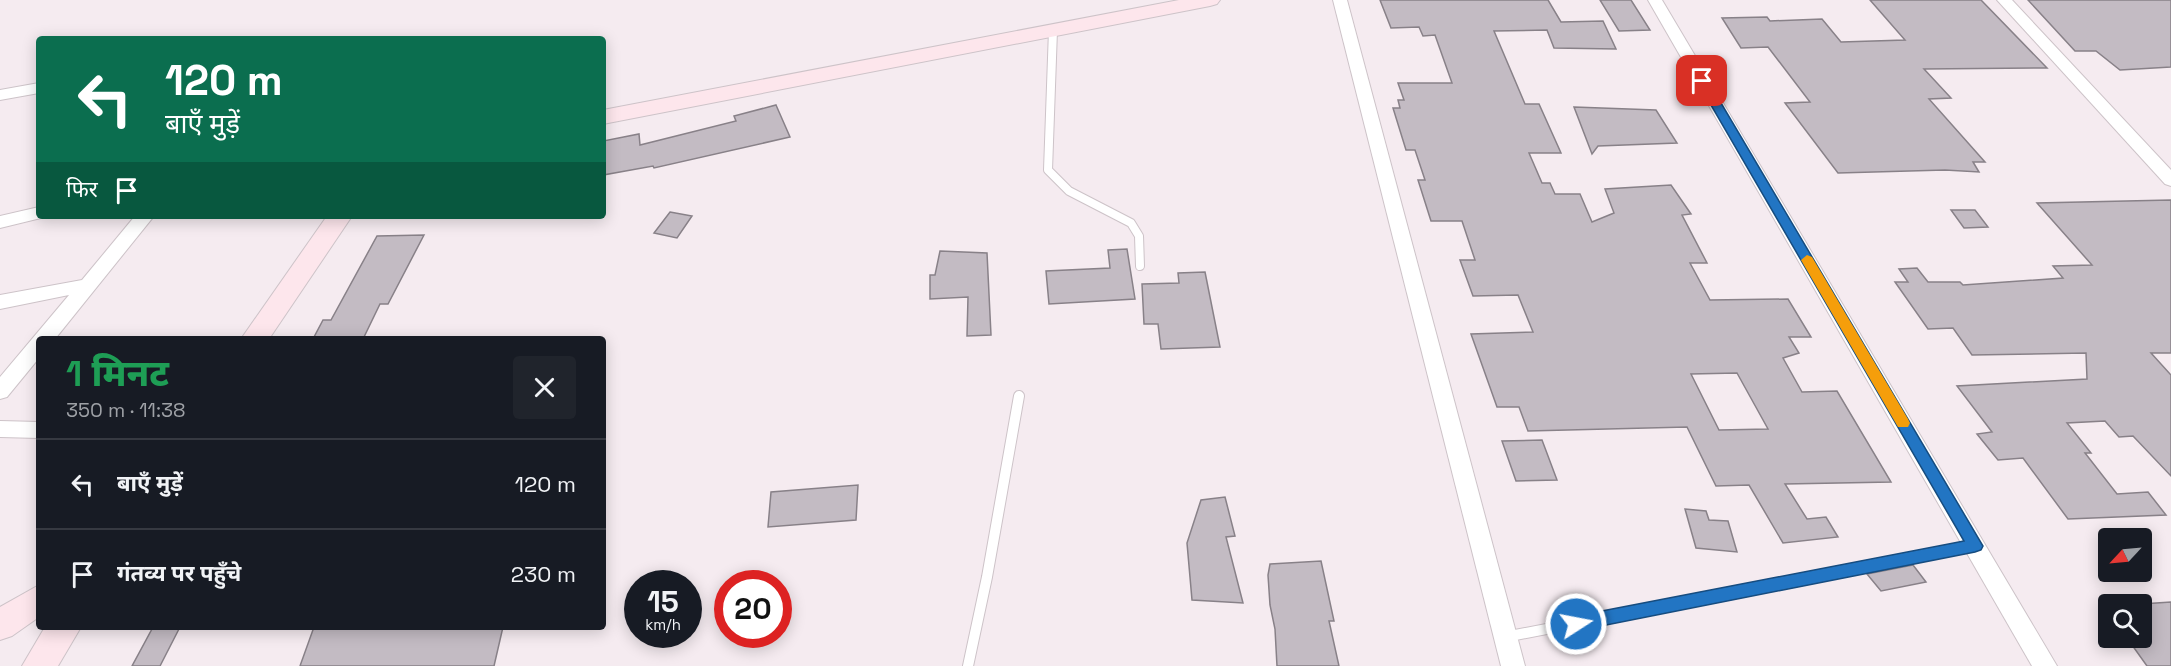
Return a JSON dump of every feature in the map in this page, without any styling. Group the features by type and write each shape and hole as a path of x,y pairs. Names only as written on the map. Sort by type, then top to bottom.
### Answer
{"street":[{"path":"606,116 1210,0"},
{"path":"1340,0 1513,666"},
{"path":"1655,0 2045,666"},
{"path":"2004,0 2171,180"},
{"path":"0,95 36,89"},
{"path":"0,222 36,214"},
{"path":"46,336 143,219"},
{"path":"257,336 338,219"},
{"path":"0,302 89,285"},
{"path":"0,391 36,349"},
{"path":"0,429 36,430"},
{"path":"0,625 36,601"},
{"path":"39,666 62,630"}],"lane":[{"path":"1053,30 1048,170 1053,180 1067,192 1128,221 1139,234 1140,266"},
{"path":"968,666 987,577 1019,396"},
{"path":"1505,637 1975,546"}],"building":[{"path":"1380,0 1548,0 1561,22 1603,21 1616,49 1554,48 1547,30 1494,31 1525,104 1539,104 1561,153 1529,153 1542,183 1550,183 1555,194 1580,194 1592,222 1614,213 1605,189 1671,185 1691,214 1682,215 1707,263 1690,263 1710,300 1788,299 1811,337 1789,337 1799,353 1783,358 1802,392 1837,391 1891,482 1785,484 1807,519 1826,517 1838,537 1783,543 1749,485 1716,486 1687,427 1528,431 1519,407 1497,407 1471,334 1533,332 1518,295 1473,296 1460,260 1475,260 1462,221 1431,221 1418,180 1425,180 1415,150 1406,150 1393,108 1400,108 1398,100 1404,100 1398,83 1452,83 1435,35 1423,36 1419,27 1391,28","holes":["1737,373 1768,429 1719,430 1691,374"]},
{"path":"1600,0 1631,0 1650,30 1619,31"},
{"path":"1870,0 1981,0 2047,68 1924,69 1951,98 1929,99 1985,162 1973,162 1979,172 1945,170 1838,173 1785,103 1810,102 1768,47 1741,48 1722,18 1767,17 1770,21 1822,19 1841,42 1905,40"},
{"path":"2028,0 2171,0 2171,67 2120,70 2096,51 2075,51"},
{"path":"776,105 790,137 654,168 653,166 606,174 606,140 639,134 640,145 736,121 734,116"},
{"path":"1574,107 1656,110 1677,143 1598,146 1592,154"},
{"path":"2171,200 2171,353 2151,353 2171,375 2171,476 2133,436 2119,437 2105,421 2067,423 2091,453 2085,453 2117,494 2148,492 2166,515 2068,519 2023,458 1998,460 1977,434 1992,432 1957,386 2087,379 2086,353 1972,355 1953,328 1928,329 1895,282 1908,282 1899,269 1917,268 1928,282 1960,282 1963,285 2063,278 2053,266 2092,265 2037,203"},
{"path":"1951,210 1975,210 1988,227 1964,228"},
{"path":"670,212 692,216 677,238 654,233"},
{"path":"424,235 388,304 380,304 364,336 315,336 323,320 331,320 377,236"},
{"path":"1127,249 1135,299 1049,304 1046,271 1110,268 1108,250"},
{"path":"940,251 987,253 991,335 967,336 968,297 930,299 930,275 935,275"},
{"path":"1205,272 1220,347 1161,349 1158,324 1144,324 1142,284 1179,283 1178,273"},
{"path":"1542,440 1557,480 1516,481 1502,441"},
{"path":"858,485 856,520 768,527 771,492"},
{"path":"1225,497 1235,536 1226,537 1243,603 1192,600 1187,543 1201,500"},
{"path":"1685,509 1706,511 1709,520 1728,521 1737,552 1696,548"},
{"path":"1321,561 1334,621 1329,621 1339,666 1277,666 1275,629 1270,605 1268,575 1270,564"},
{"path":"1913,565 1926,582 1881,591 1867,574"},
{"path":"2171,602 2171,666 2147,666 2134,648 2152,648 2152,603"},
{"path":"151,630 178,630 160,666 132,666"},
{"path":"313,630 502,630 494,666 300,666"}],"slow traffic":[{"path":"1807,260 1903,423"}],"route":[{"path":"1576,624 1975,546 1702,81"}]}
